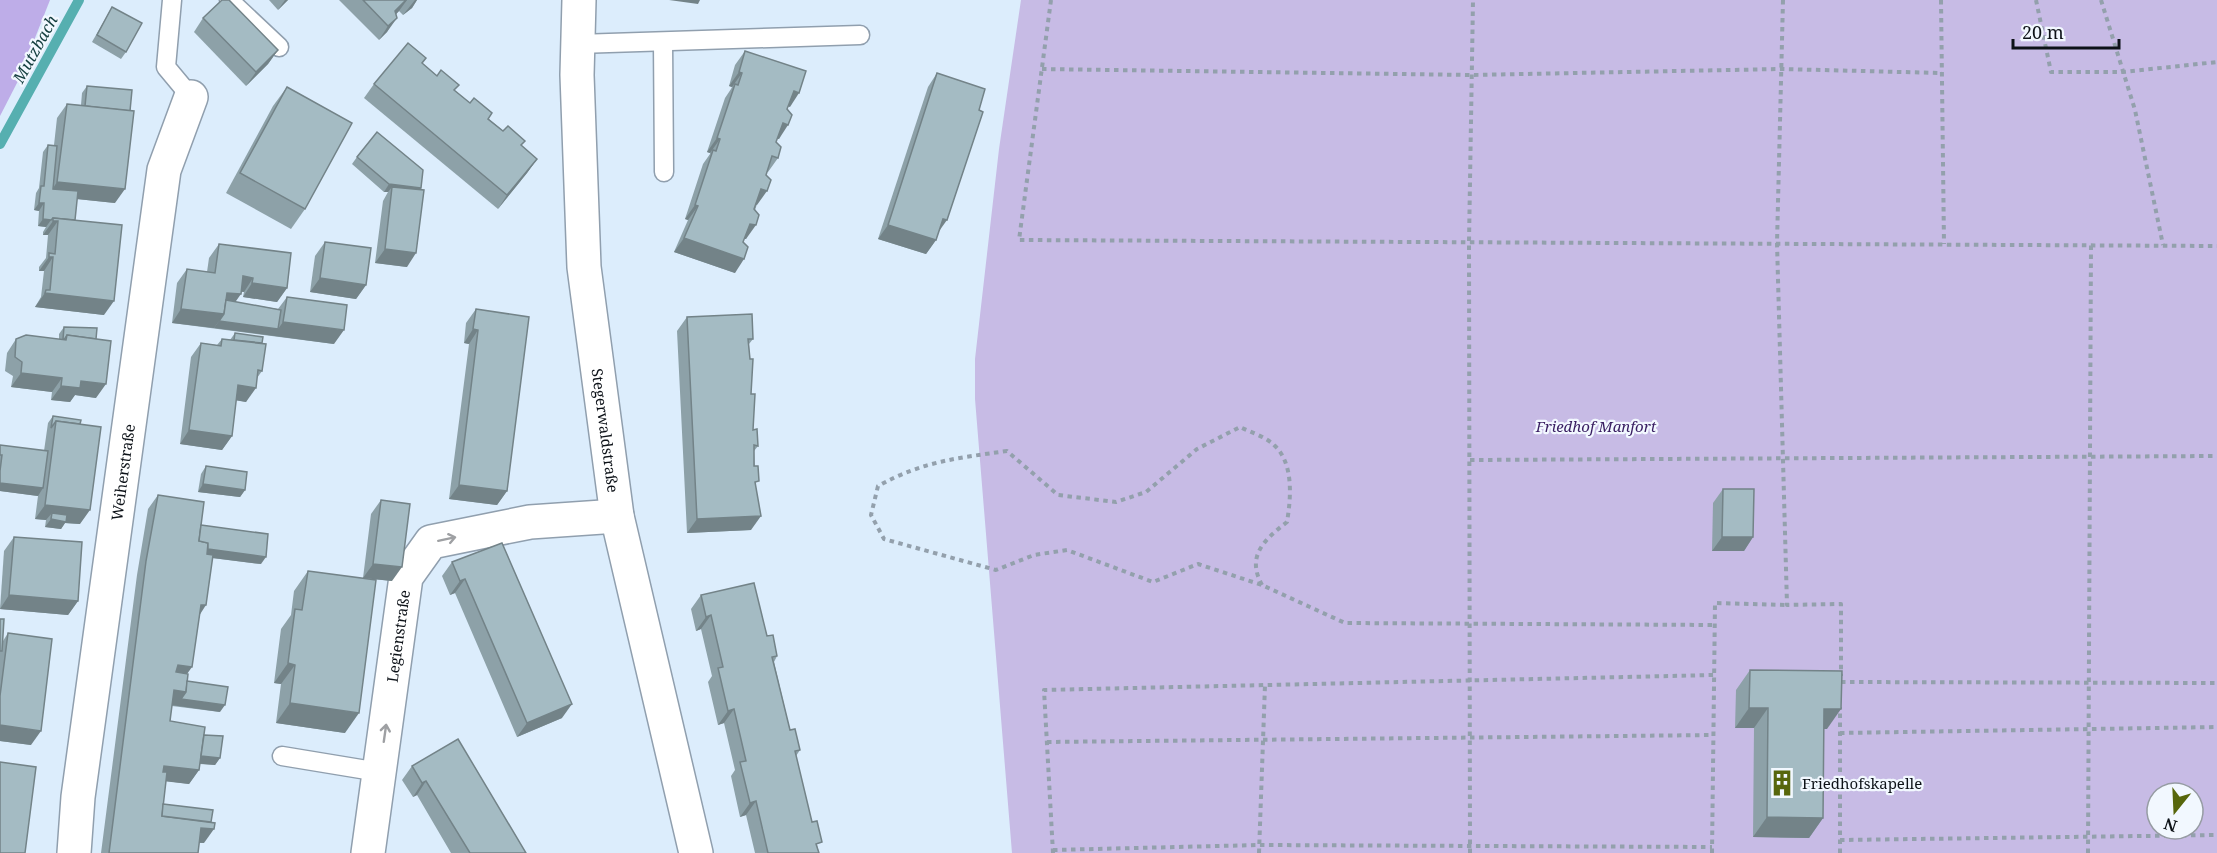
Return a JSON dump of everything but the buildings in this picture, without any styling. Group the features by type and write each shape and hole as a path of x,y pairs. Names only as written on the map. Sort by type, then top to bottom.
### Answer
{"street":[{"name":"Stegerwaldstraße","path":"579,0 577,75 584,267 617,516 696,853"},
{"name":"Weiherstraße","path":"74,853 78,797 164,170 191,97"},
{"name":"Legienstraße","path":"368,853 406,577 431,542 530,522 617,516"}],"lane":[{"path":"172,0 166,67 191,97"},
{"path":"229,0 279,47"},
{"path":"578,44 860,35"},
{"path":"663,42 664,172"},
{"path":"282,756 379,772"}],"path":[{"path":"1051,0 1019,240 2217,246"},
{"path":"1470,853 1469,242 1473,0"},
{"path":"1783,0 1777,243 1786,605"},
{"path":"1941,0 1944,244"},
{"path":"2036,0 2051,72 2123,72 2217,62"},
{"path":"2101,0 2135,110 2163,245"},
{"path":"1042,69 1472,75 1781,69 1942,74"},
{"path":"2088,853 2091,245"},
{"path":"1262,585 1254,571 1255,561 1265,539 1287,522 1291,498 1287,469 1274,445 1240,427 1197,449 1146,492 1116,502 1058,495 1007,451 958,458 909,469 878,486 871,515 884,539 996,570 1034,555 1067,550 1153,582 1197,564 1262,585 1345,623 1714,625"},
{"path":"1470,460 2217,456"},
{"path":"1712,853 1715,603 1841,604 1840,692"},
{"path":"1712,847 1259,845 1053,851 1044,690 1714,675"},
{"path":"1841,682 2217,683"},
{"path":"1259,853 1265,686"},
{"path":"1840,702 1840,853"},
{"path":"1840,734 2217,727"},
{"path":"1047,742 1713,735"},
{"path":"1840,840 2217,835"}],"green space":[{"name":"Friedhof Manfort","path":"1021,0 2217,0 2217,853 1012,853 975,399 975,359 999,149"}],"shaded area":[{"path":"0,0 50,0 18,81 0,116"}],"waterway":[{"name":"Mutzbach","path":"0,144 79,0"}],"place":[{"name":"Friedhofskapelle","path":"1782,783"}]}
